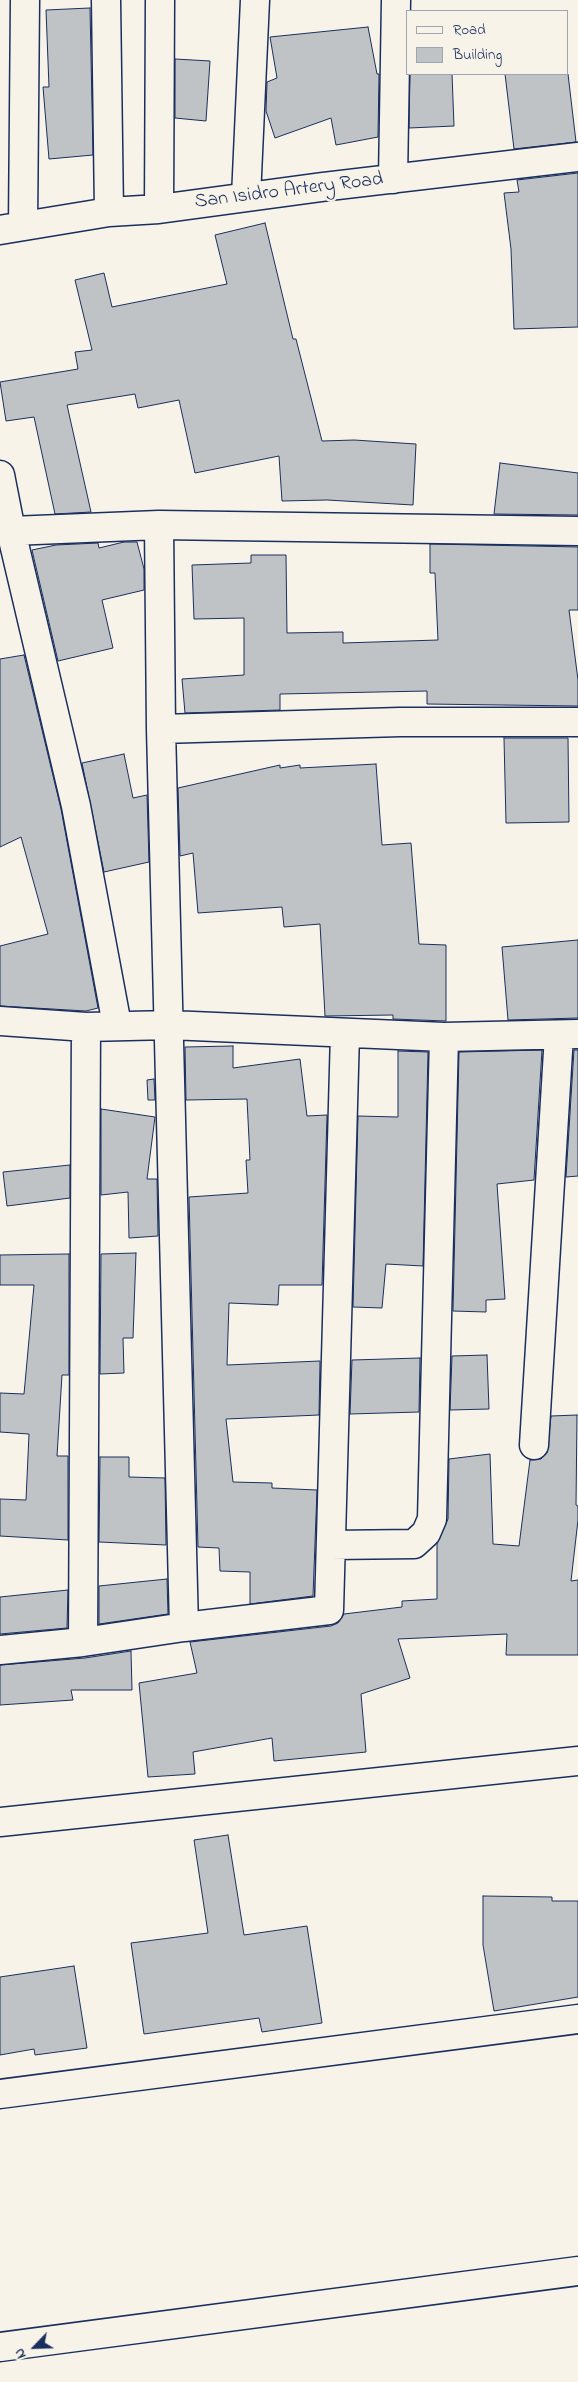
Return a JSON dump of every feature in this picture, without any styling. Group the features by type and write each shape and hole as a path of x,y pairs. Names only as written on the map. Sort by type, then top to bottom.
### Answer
{"street":[{"path":"12,228 25,0"},
{"path":"106,0 110,212"},
{"path":"159,209 160,0"},
{"path":"246,197 255,0"},
{"path":"393,179 396,0"},
{"name":"San Isidro Artery Road","path":"12,228 110,212 159,209 578,157"},
{"path":"0,475 11,531 76,806 117,1025"},
{"path":"11,531 159,525 578,531"},
{"path":"159,525 161,729 184,1627"},
{"path":"161,729 400,722 578,722"},
{"path":"0,1021 86,1027 117,1025 170,1026 444,1037 568,1035 534,1446"},
{"path":"83,1642 86,1027"},
{"path":"0,1650 83,1642 184,1627 329,1610 345,1033"},
{"path":"331,1545 414,1544 426,1532 432,1519 444,1037"},
{"path":"0,1822 578,1762"},
{"path":"0,2094 578,2019"},
{"path":"0,2347 578,2271"}],"building":[{"path":"90,8 93,155 49,159 43,87 49,87 46,10"},
{"path":"368,27 377,74 379,74 378,137 336,145 331,118 275,138 266,111 267,82 277,78 270,37"},
{"path":"175,59 210,61 206,121 175,118"},
{"path":"568,74 576,142 514,149 505,75"},
{"path":"410,75 452,75 454,126 409,128"},
{"path":"578,173 578,327 514,329 511,249 504,193 519,192 517,180"},
{"path":"265,223 293,339 296,339 322,441 354,440 416,444 413,505 327,500 282,501 279,456 195,473 179,400 138,408 135,394 67,405 91,512 55,514 34,417 6,421 0,382 78,369 75,352 92,350 75,280 104,273 112,307 227,284 215,235"},
{"path":"500,463 578,473 578,515 494,514"},
{"path":"124,542 137,542 144,569 144,590 102,600 113,648 58,661 32,550 56,545 98,543 99,548"},
{"path":"430,544 578,547 578,610 569,610 578,680 578,706 427,704 427,691 280,694 280,710 185,713 182,679 244,675 244,618 194,619 192,565 251,563 251,555 286,555 287,633 343,632 343,643 438,640 435,573 430,573"},
{"path":"24,655 61,809 98,1008 86,1011 0,1006 0,946 48,934 21,837 0,847 0,659"},
{"path":"504,738 568,738 569,822 506,823"},
{"path":"124,754 133,798 147,795 149,862 104,872 82,763"},
{"path":"376,764 382,845 411,843 419,944 446,945 446,1021 393,1019 393,1015 325,1016 320,924 284,927 282,907 198,913 193,853 180,856 178,788 280,765 280,768 300,765 300,768"},
{"path":"578,940 578,1018 508,1020 502,947"},
{"path":"233,1046 233,1068 300,1059 307,1116 327,1115 322,1285 279,1285 278,1305 229,1303 227,1365 320,1361 319,1415 226,1419 233,1482 272,1483 272,1488 317,1490 313,1596 250,1604 250,1572 220,1571 219,1548 198,1547 189,1197 248,1193 246,1160 250,1160 247,1099 186,1100 185,1047"},
{"path":"542,1050 534,1180 497,1184 505,1299 486,1300 486,1312 453,1311 459,1052"},
{"path":"574,1050 578,1050 578,1176 566,1177"},
{"path":"398,1051 428,1052 423,1266 386,1264 382,1308 353,1307 358,1116 398,1117"},
{"path":"154,1079 155,1100 148,1100 147,1080"},
{"path":"101,1109 155,1117 147,1179 157,1179 158,1236 129,1238 128,1192 101,1195"},
{"path":"70,1165 70,1198 7,1206 3,1172"},
{"path":"136,1253 133,1338 123,1338 124,1373 100,1374 101,1254"},
{"path":"69,1254 69,1375 62,1375 57,1456 68,1456 68,1540 0,1536 0,1499 26,1500 29,1434 0,1432 0,1393 24,1394 34,1285 0,1285 0,1255"},
{"path":"487,1355 489,1409 450,1410 452,1356"},
{"path":"420,1358 419,1412 350,1414 352,1360"},
{"path":"577,1415 576,1505 578,1506 578,1520 571,1581 578,1580 578,1655 506,1655 507,1634 398,1639 410,1678 361,1694 366,1752 274,1761 272,1738 193,1752 195,1774 148,1777 139,1683 197,1673 190,1642 331,1626 338,1623 344,1614 402,1607 402,1601 437,1599 437,1544 448,1519 449,1459 490,1454 493,1544 519,1546 530,1460 541,1459 547,1453 551,1416"},
{"path":"100,1457 129,1457 129,1477 165,1478 166,1545 99,1542"},
{"path":"167,1579 168,1614 99,1624 99,1586"},
{"path":"68,1590 67,1628 0,1634 0,1597"},
{"path":"131,1651 132,1690 71,1690 73,1700 0,1705 0,1665 85,1658"},
{"path":"228,1835 244,1935 307,1926 322,2023 262,2032 259,2018 144,2034 131,1943 208,1933 194,1840"},
{"path":"483,1896 552,1897 552,1901 578,1901 578,1997 494,2011 483,1945"},
{"path":"74,1966 87,2048 35,2055 34,2049 0,2055 0,1977"}]}
